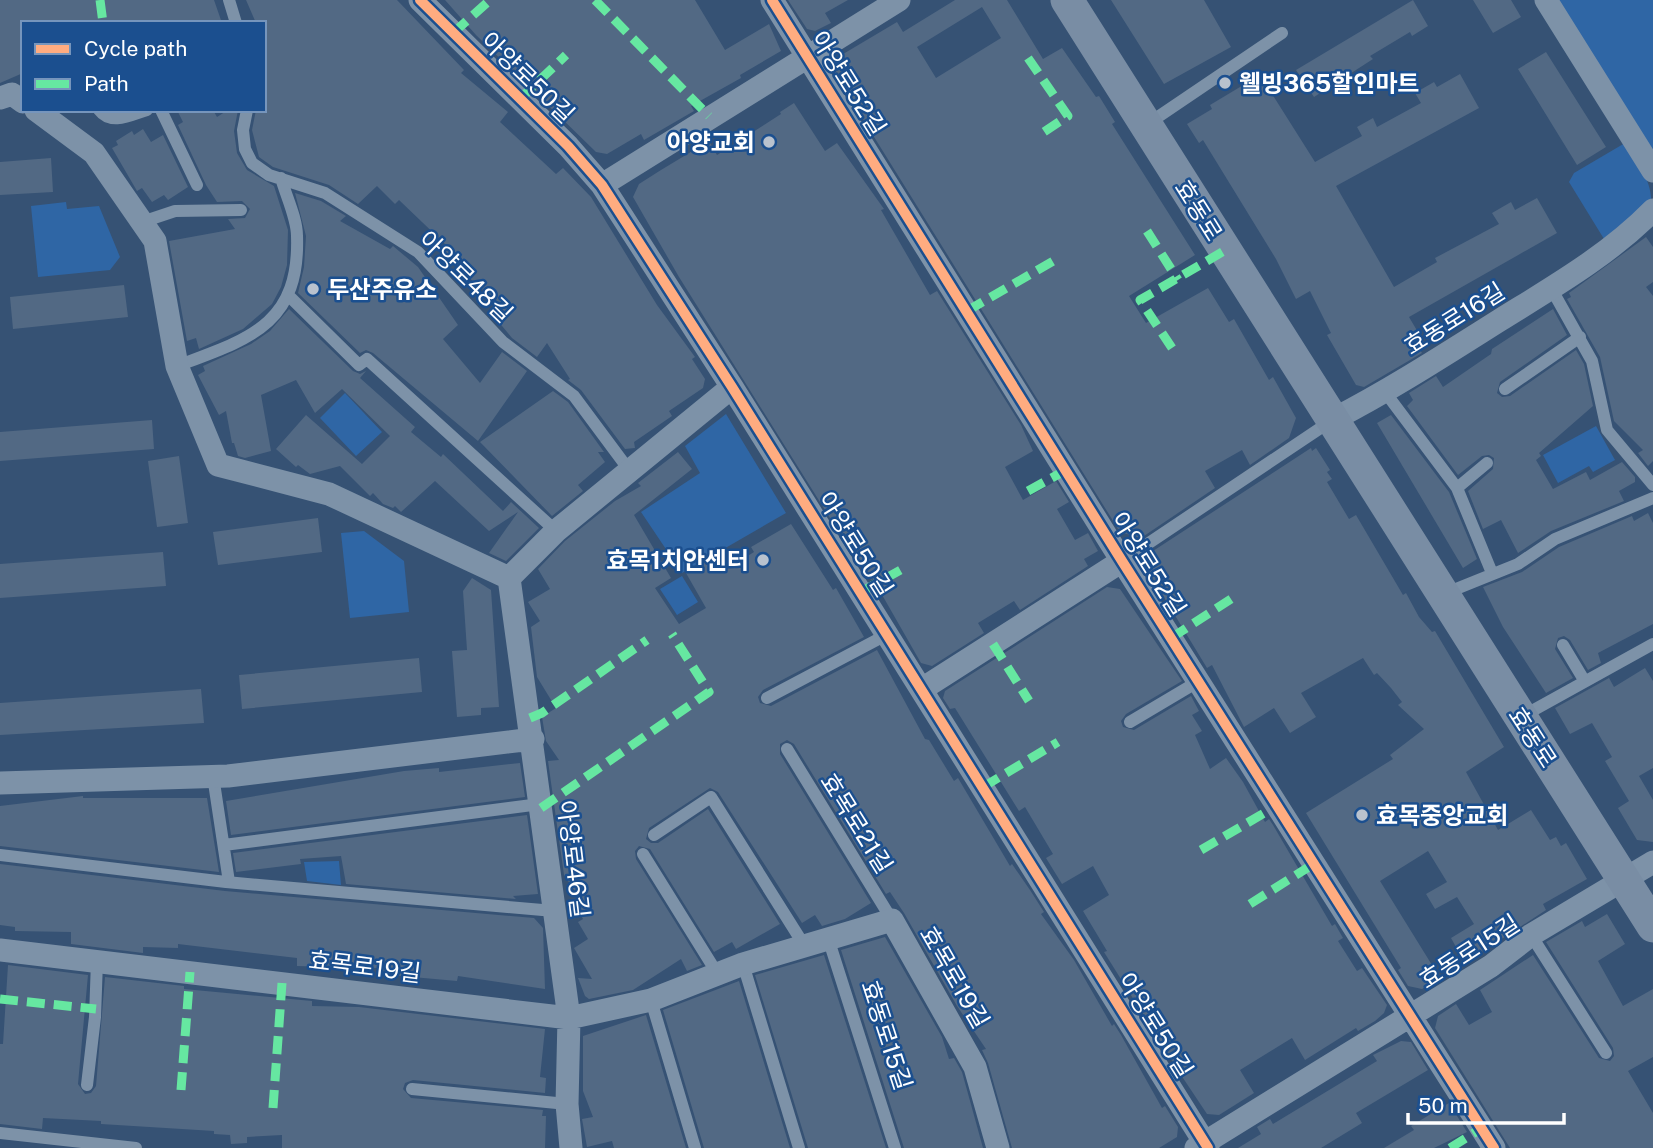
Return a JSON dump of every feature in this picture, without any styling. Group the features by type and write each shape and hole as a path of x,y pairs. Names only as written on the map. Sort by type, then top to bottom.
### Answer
{"main road":[{"name":"효동로","path":"1067,0 1653,926"}],"street":[{"name":"아양로50길","path":"420,0 569,146 602,186 888,634 1203,1146"},
{"name":"아양로52길","path":"772,0 1122,561 1494,1148"},
{"path":"602,186 899,0"},
{"path":"1546,0 1653,171"},
{"path":"39,112 94,153 156,241 177,366 218,465 329,494 509,578 556,531 732,387"},
{"name":"효동로16길","path":"1334,419 1385,392 1551,288 1632,231 1653,210"},
{"name":"아양로52길","path":"922,689 1122,561"},
{"name":"아양로46길","path":"509,578 569,1018 567,1104 571,1148"},
{"path":"0,783 213,776 533,739"},
{"path":"1625,880 1653,862"},
{"name":"효동로15길","path":"1203,1146 1410,1013 1491,966 1531,935 1625,880"},
{"name":"효목로19길","path":"0,950 569,1018 651,1000 743,964 892,920 975,1068 998,1148"}],"lane":[{"path":"229,0 235,21"},
{"path":"1146,125 1282,33"},
{"path":"100,112 103,116 118,120 141,112"},
{"path":"161,112 198,185"},
{"name":"아양로48길","path":"247,112 243,130 245,149 252,163 269,175 325,194 418,252 503,342 574,397 629,470"},
{"path":"177,366 230,346 269,322 290,297 298,234 281,178"},
{"path":"142,222 175,211 241,210"},
{"path":"1551,288 1592,361 1607,430 1653,483"},
{"path":"290,297 359,365 368,359 556,531"},
{"path":"1505,389 1580,337"},
{"path":"1385,392 1457,488 1492,573"},
{"path":"1122,561 1334,419"},
{"path":"1457,488 1487,463"},
{"path":"1442,594 1518,564 1555,539 1653,498"},
{"path":"767,698 888,634"},
{"path":"1521,717 1653,643"},
{"path":"1563,645 1584,680"},
{"path":"1130,722 1199,681"},
{"name":"효목로21길","path":"787,750 892,920"},
{"path":"213,776 229,883"},
{"path":"654,835 710,797 804,944"},
{"path":"224,845 540,804"},
{"path":"643,854 717,973"},
{"path":"0,855 229,883 554,911"},
{"path":"1531,935 1606,1053"},
{"name":"효동로15길","path":"828,938 895,1148"},
{"path":"87,1085 95,1017 97,961"},
{"path":"743,964 799,1148"},
{"path":"651,1000 695,1148"},
{"path":"412,1089 567,1104"},
{"path":"0,1133 55,1144 136,1148"}],"shaded area":[{"path":"1555,0 1653,0 1653,160"},
{"path":"1625,143 1647,180 1651,204 1604,239 1569,182 1574,173"},
{"path":"66,202 67,209 99,206 120,257 110,270 38,277 31,206"},
{"path":"345,393 382,432 356,456 320,418"},
{"path":"726,414 786,513 682,573 641,512 700,473 685,446"},
{"path":"1596,426 1615,460 1593,472 1589,466 1558,483 1543,455"},
{"path":"364,531 404,561 409,612 350,618 341,533"},
{"path":"682,576 698,602 677,615 660,589"},
{"path":"339,861 341,885 307,881 304,862"}],"building":[{"path":"0,0 214,0 221,21 21,21 21,74 0,83"},
{"path":"246,0 397,0 464,70 461,73 508,112 500,122 556,174 563,168 591,197 657,305 695,357 692,359 705,379 703,388 669,411 672,416 634,442 635,448 625,449 581,390 568,380 570,379 547,343 537,357 512,338 492,314 501,306 466,275 442,248 445,244 399,200 395,204 377,186 358,204 329,185 273,167 259,157 252,130 256,112 266,112 266,21 255,21"},
{"path":"445,0 695,0 725,50 769,24 781,51 740,75 741,78 691,106 694,111 644,140 641,134 607,154 596,152 476,35"},
{"path":"788,0 848,0 825,13 831,23 815,31 807,29"},
{"path":"955,0 1007,0 1043,59 1062,48 1096,97 1099,96 1115,122 1112,124 1195,255 1129,296 1146,323 1208,288 1229,322 1234,319 1269,380 1273,377 1296,418 1289,438 1250,465 1242,450 1205,471 1215,488 1141,538 1120,532 828,63 897,22 903,32","holes":["982,7 1001,38 936,78 917,47"]},
{"path":"1111,0 1204,0 1231,47 1164,84"},
{"path":"1413,0 1428,26 1412,36 1410,32 1370,56 1373,59 1314,97 1296,70"},
{"path":"1473,0 1511,0 1521,17 1493,33"},
{"path":"1546,52 1606,147 1577,165 1518,69"},
{"path":"1460,74 1479,108 1336,186 1394,287 1437,262 1435,258 1499,224 1492,213 1511,202 1515,210 1537,198 1557,233 1409,317 1425,344 1419,348 1422,353 1364,387 1356,385 1327,335 1331,333 1310,291 1296,299 1276,259 1203,140 1199,143 1187,124 1212,109 1210,105 1260,75 1315,162 1362,136 1357,127 1373,118 1377,127 1421,103 1415,93 1434,82 1437,87"},
{"path":"794,103 825,151 837,143 884,209 881,210 930,295 937,291 1021,425 1033,451 1005,467 1023,500 1056,481 1069,502 1057,509 1075,540 1088,533 1098,551 1084,559 1088,566 1020,610 1014,601 978,623 984,633 932,666 921,663 873,579 871,580 835,526 679,277 633,197 639,184 709,141 717,155"},
{"path":"178,112 214,112 217,117 225,112 238,112 234,131 237,153 247,170 274,186 288,230 287,265 281,287 272,304 243,329 199,349 196,338 187,341 169,241 235,229 228,219 245,218 250,209 242,201 217,202 206,185 178,125 183,122"},
{"path":"143,129 151,142 163,135 188,187 168,200 164,195 152,202 142,188 137,191 112,148 118,145 116,141 132,131 134,135"},
{"path":"51,158 53,192 0,195 0,162"},
{"path":"295,193 321,201 346,216 340,221 390,249 393,246 418,267 458,325 443,339 480,383 502,352 527,371 478,441 373,353 366,350 360,353 298,293 304,267 306,236"},
{"path":"1646,237 1653,247 1653,282 1646,287 1653,296 1653,461 1648,466 1638,453 1643,450 1614,421 1600,357 1567,299 1571,297 1569,293"},
{"path":"124,285 128,317 13,329 10,297"},
{"path":"289,309 353,371 360,374 366,371 360,378 415,427 411,432 441,457 443,454 503,511 511,502 539,528 506,561 489,553 518,512 489,531 435,481 401,512 395,506 393,508 383,504 373,493 370,496 340,466 310,474 298,465 296,467 276,449 306,415 362,464 390,436 342,389 315,413 296,380 261,395 271,451 245,458 238,456 232,443 226,411 219,415 198,375 205,371 203,366 251,344 270,331"},
{"path":"1553,309 1567,335 1500,382 1497,393 1502,397 1510,396 1576,350 1584,364 1593,406 1539,453 1541,456 1536,460 1553,489 1586,472 1590,480 1622,462 1635,477 1635,482 1619,491 1624,501 1551,531 1518,553 1501,520 1483,529 1468,491 1493,469 1494,458 1489,455 1482,456 1458,475 1407,406 1413,400 1409,393 1436,376 1443,387 1491,354 1492,349"},
{"path":"553,391 568,402 604,452 598,452 605,462 578,485 583,491 552,516 480,442"},
{"path":"1391,415 1449,492 1477,559 1463,568 1377,423"},
{"path":"152,420 154,449 0,461 0,432"},
{"path":"1311,448 1312,451 1316,448 1330,470 1327,472 1332,479 1327,482 1349,519 1356,515 1403,595 1406,593 1419,617 1432,632 1435,631 1504,747 1466,772 1498,830 1531,810 1550,840 1556,837 1561,846 1566,843 1587,879 1543,904 1546,910 1465,963 1451,938 1474,924 1457,897 1435,909 1426,894 1447,882 1428,851 1380,881 1440,978 1422,989 1408,986 1398,970 1401,968 1306,813 1393,759 1390,755 1424,729 1398,705 1402,702 1377,673 1374,675 1363,658 1301,693 1316,717 1290,733 1274,708 1244,727 1212,665 1207,668 1148,571 1153,551"},
{"path":"678,452 692,469 634,515 671,578 655,588 679,624 706,608 686,573 715,556 724,571 754,552 751,547 791,524 833,590 836,588 864,637 763,690 758,697 760,703 771,706 877,650 925,739 929,740 954,781 958,778 1010,866 1012,864 1030,890 1044,912 1041,914 1074,960 1112,1026 1114,1024 1121,1035 1162,1108 1165,1106 1178,1127 1177,1137 1159,1148 1012,1148 982,1050 986,1049 957,1006 904,913 890,892 886,894 794,744 787,740 780,744 780,754 871,903 845,919 822,926 815,915 802,923 718,792 710,788 649,828 646,839 651,843 658,843 708,809 780,924 736,949 732,942 714,952 650,849 639,846 635,851 636,859 702,965 687,971 681,959 633,990 589,999 585,996 578,978 592,979 574,948 588,939 578,922 583,919 576,907 583,903 564,875 548,761 559,760 546,741 542,717 556,708 537,677 531,627 540,621 528,602 550,589 538,569 565,541 615,501 641,486 638,483"},
{"path":"179,456 188,523 157,527 148,461"},
{"path":"1648,513 1653,523 1653,624 1598,653 1601,663 1588,670 1570,640 1564,636 1558,638 1555,649 1573,678 1546,693 1503,627 1483,587 1522,572 1559,547 1632,516 1634,521"},
{"path":"318,518 322,552 218,565 213,532"},
{"path":"163,552 166,586 0,598 0,564"},
{"path":"472,578 491,590 499,707 481,708 481,715 457,717 452,651 467,650 463,591"},
{"path":"1107,587 1120,589 1182,681 1126,714 1121,721 1123,727 1134,730 1191,696 1199,711 1192,715 1202,731 1195,735 1210,769 1226,758 1265,822 1269,819 1273,825 1332,926 1335,924 1343,938 1338,941 1357,971 1362,968 1387,1005 1384,1013 1375,1021 1358,1031 1356,1028 1305,1060 1292,1038 1240,1070 1254,1093 1219,1115 1207,1114 1179,1072 1104,952 1107,951 1083,911 1109,895 1093,866 1062,884 1046,858 1053,854 1025,807 1019,811 955,708 950,709 943,698 945,691"},
{"path":"419,658 422,692 242,709 239,675"},
{"path":"1645,668 1653,681 1653,768 1639,776 1653,800 1653,842 1637,840 1618,808 1629,801 1605,761 1612,757 1592,723 1570,734 1555,708 1609,678 1614,687"},
{"path":"201,689 204,723 0,735 0,703"},
{"path":"520,763 525,797 231,835 226,801 404,771 439,768 439,772"},
{"path":"83,796 207,798 219,872 0,846 0,806"},
{"path":"527,815 538,894 513,896 516,899 346,884 341,856 300,859 301,864 236,872 233,853"},
{"path":"0,864 225,891 534,918 543,928 545,989 458,976 457,981 379,974 379,968 297,966 297,958 178,944 178,948 143,947 143,953 71,944 71,932 15,931 15,927 0,925"},
{"path":"1607,914 1625,944 1598,961 1623,1006 1653,989 1653,1057 1628,1071 1653,1113 1653,1148 1510,1148 1435,1028 1438,1016 1456,1004 1469,1025 1492,1012 1480,990 1533,955 1599,1058 1610,1061 1614,1056 1613,1048 1546,942 1582,921 1585,927"},
{"path":"885,937 942,1037 949,1059 954,1058 962,1072 983,1148 904,1148 841,950"},
{"path":"824,955 886,1148 808,1148 755,975"},
{"path":"8,965 88,975 78,1084 85,1094 91,1093 96,1086 105,977 184,986 184,989 312,1001 312,1006 359,1007 545,1029 540,1077 546,1078 545,1093 413,1080 405,1083 403,1089 411,1098 543,1110 542,1116 546,1116 545,1148 282,1148 282,1135 247,1137 247,1143 231,1144 230,1135 214,1134 214,1131 101,1124 101,1121 43,1118 42,1129 0,1124 0,1044 3,1044"},
{"path":"739,981 790,1148 704,1148 663,1010"},
{"path":"646,1015 686,1148 614,1148 612,1141 587,1147 582,1119 593,1117 583,1091 583,1036"},
{"path":"1401,1041 1411,1042 1428,1070 1356,1113 1362,1123 1321,1148 1238,1148 1261,1134 1257,1127 1270,1119 1273,1124 1377,1061 1373,1055"},
{"path":"1449,1103 1467,1132 1434,1148 1384,1148 1414,1130 1411,1126"}],"marked path":[{"path":"100,0 103,21"},
{"path":"453,33 490,0"},
{"path":"595,0 709,116"},
{"path":"520,99 566,55"},
{"path":"1028,58 1068,116 1038,136"},
{"path":"1147,231 1178,280"},
{"path":"1172,348 1140,300 1224,251"},
{"path":"967,311 1055,260"},
{"path":"1028,491 1066,470"},
{"path":"861,592 904,568"},
{"path":"1171,638 1231,599"},
{"path":"541,808 709,692 672,634"},
{"path":"530,718 542,713 647,640"},
{"path":"993,644 1029,701"},
{"path":"983,787 1058,742"},
{"path":"1201,850 1278,805"},
{"path":"1250,904 1315,863"},
{"path":"181,1090 190,972"},
{"path":"273,1108 282,983"},
{"path":"0,999 96,1009"},
{"path":"1450,1148 1482,1128"}],"cycle path":[{"path":"420,0 568,146 602,185 732,387 1208,1148"},
{"path":"772,0 1122,561 1494,1148"}],"place":[{"name":"웰빙365할인마트","path":"1225,83"},
{"name":"아양교회","path":"769,142"},
{"name":"두산주유소","path":"313,289"},
{"name":"효목1치안센터","path":"763,560"},
{"name":"효목중앙교회","path":"1362,815"}]}
